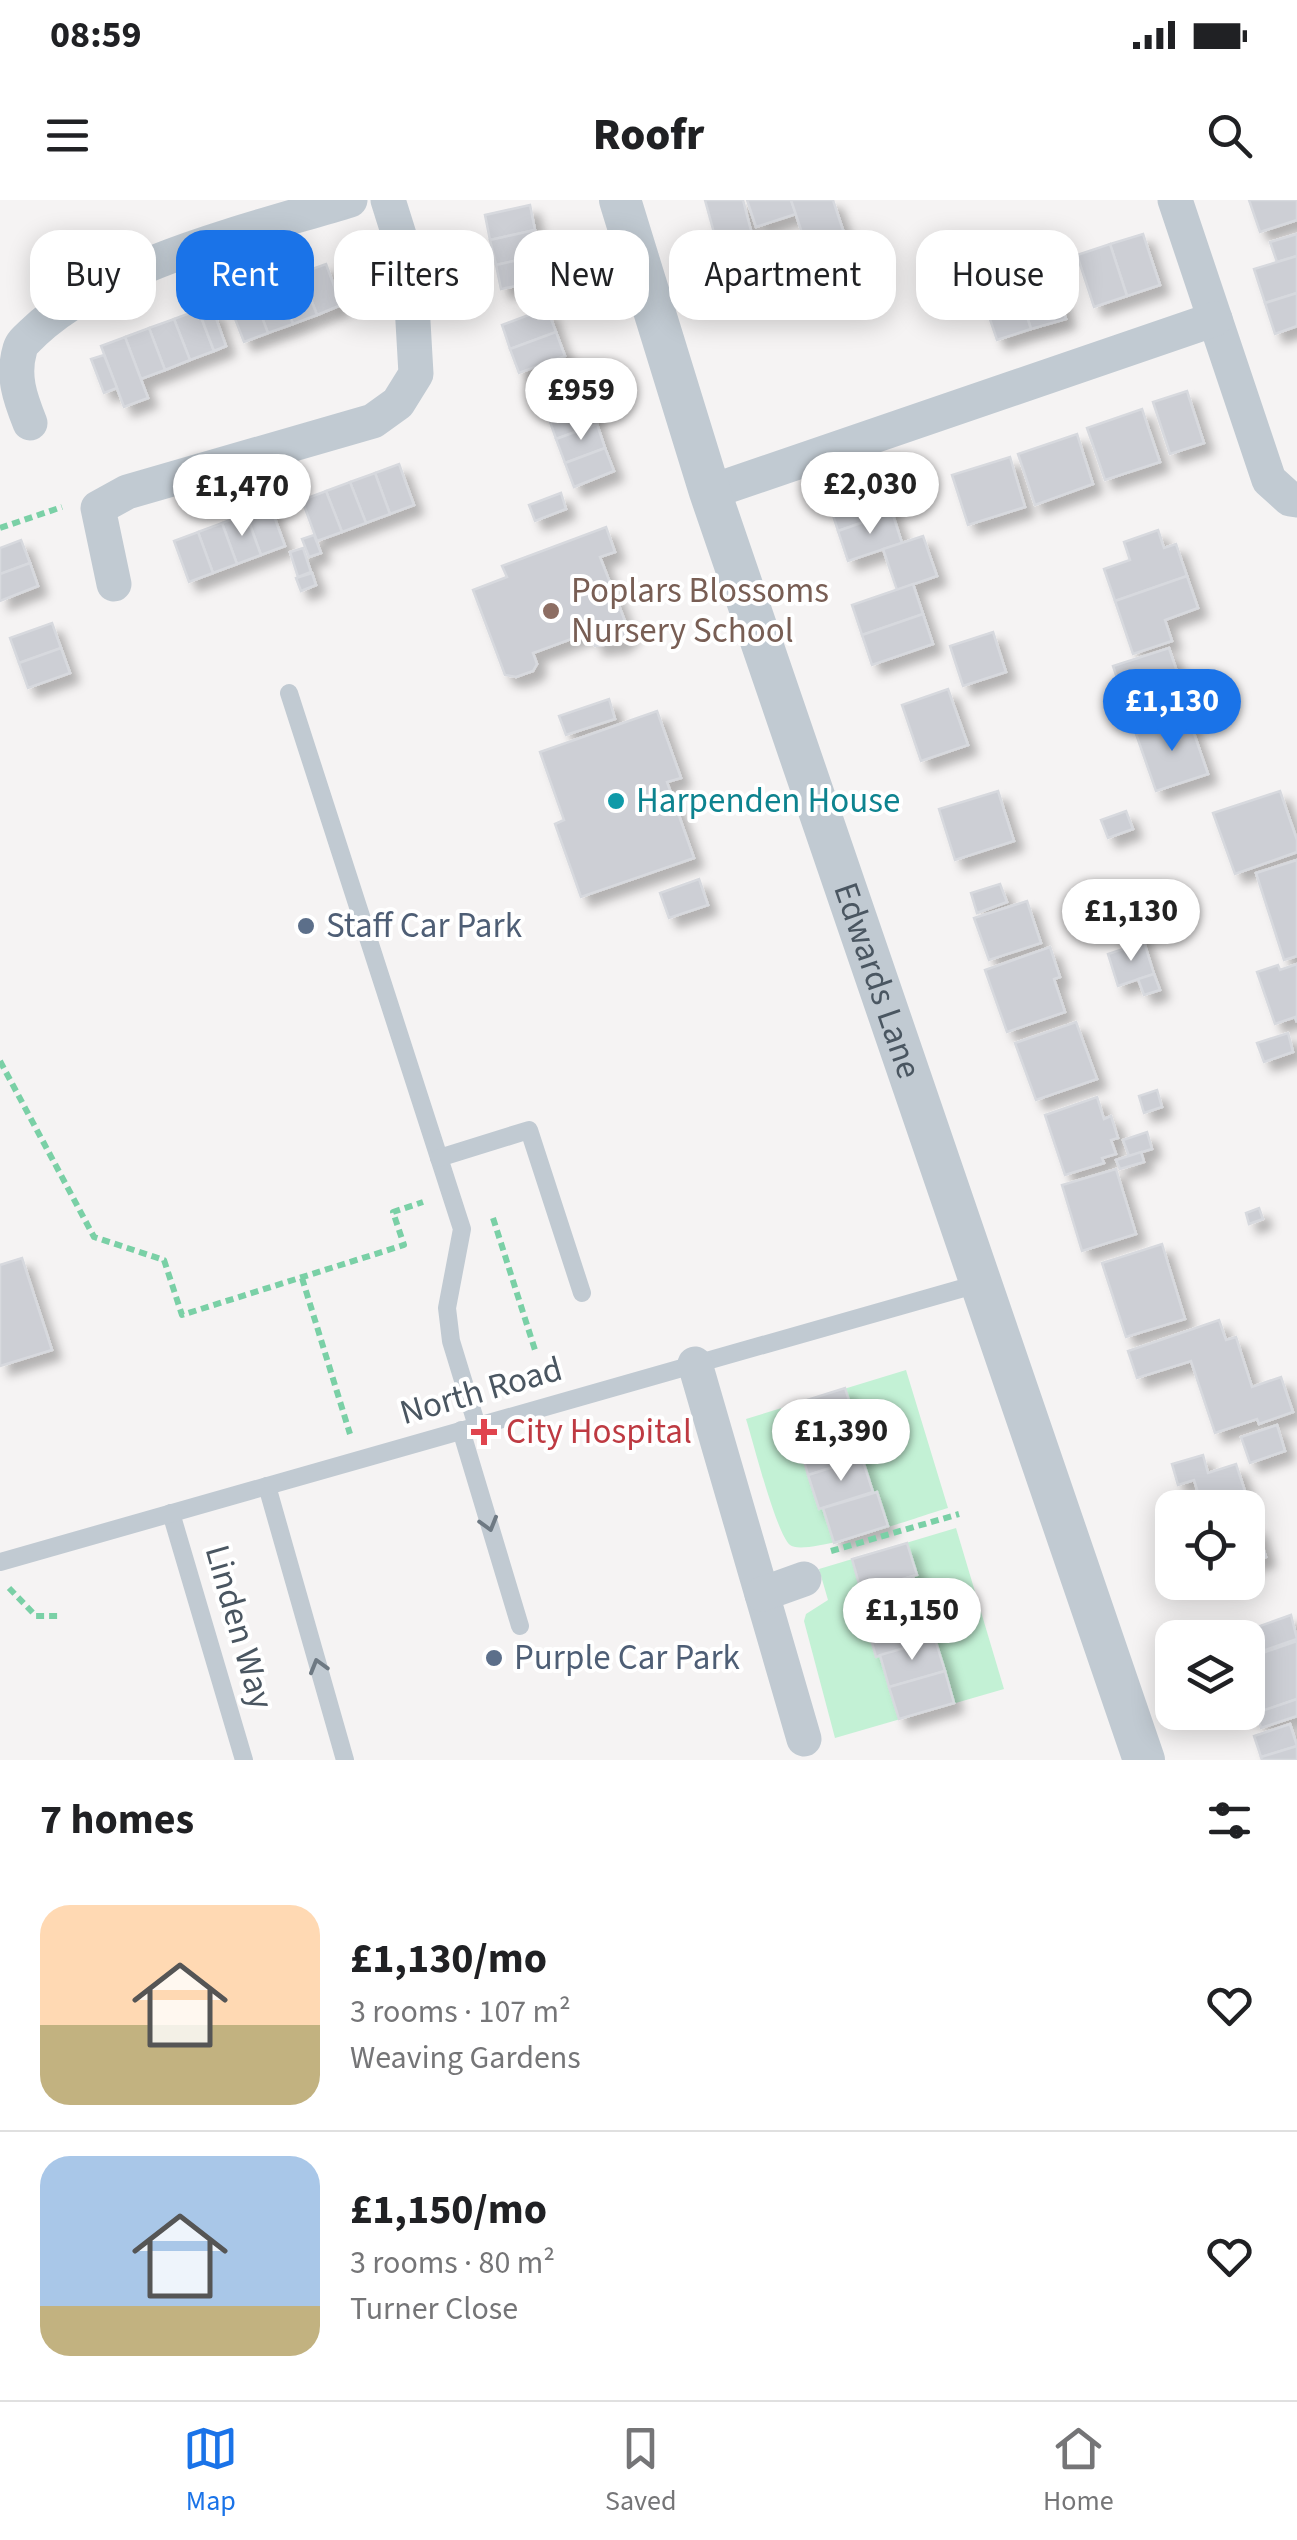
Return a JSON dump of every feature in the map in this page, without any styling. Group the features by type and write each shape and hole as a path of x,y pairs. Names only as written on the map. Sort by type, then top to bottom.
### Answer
{"street":[{"path":"30,423 16,386 10,340 101,287 192,248 350,200"},
{"path":"114,584 98,508 127,492 372,421 398,403 416,374 410,270 388,200"},
{"name":"Edwards Lane","path":"620,200 710,492 1144,1760"},
{"path":"1174,200 1269,480 1290,499 1297,500"},
{"path":"710,492 1215,318"},
{"path":"695,1364 804,1739"},
{"path":"762,1594 804,1579"}],"lane":[{"path":"289,693 462,1229 447,1308 451,1341 520,1626"},
{"path":"439,1158 529,1130 582,1293"},
{"name":"North Road","path":"0,1562 980,1282"},
{"path":"266,1486 345,1760"},
{"name":"Linden Way","path":"171,1513 244,1760"}],"path":[{"path":"0,528 68,504 98,508"},
{"path":"0,1061 94,1237 164,1260 182,1315 404,1245 394,1212 422,1203"},
{"path":"488,1202 534,1350"},
{"path":"302,1278 358,1460"},
{"path":"804,1579 812,1557 959,1514"},
{"path":"0,1586 6,1584 36,1616 61,1616"}],"green space":[{"path":"906,1370 948,1508 840,1541 818,1546 790,1545 772,1506 746,1419"},
{"path":"956,1528 1004,1689 835,1738 804,1621 806,1614 828,1600 819,1569"}],"building":[{"path":"705,200 743,200 751,230 713,230"},
{"path":"747,200 791,200 796,214 756,227"},
{"path":"791,200 833,200 843,230 801,230"},
{"path":"1249,200 1297,200 1297,220 1260,232"},
{"path":"530,205 535,230 514,230 514,235 494,239 494,230 488,230 485,215"},
{"path":"1143,234 1160,285 1127,296 1110,244"},
{"path":"1297,234 1297,256 1277,262 1270,242"},
{"path":"514,235 514,261 496,265 494,239"},
{"path":"1110,244 1127,296 1094,307 1079,254"},
{"path":"1297,256 1297,293 1265,303 1254,269"},
{"path":"514,261 514,286 501,289 496,265"},
{"path":"326,264 334,286 334,308 317,315 314,307 314,268"},
{"path":"1297,293 1297,326 1275,334 1265,303"},
{"path":"174,319 202,320 214,351 190,360"},
{"path":"174,319 190,360 165,370 149,328"},
{"path":"202,320 217,320 226,346 214,351"},
{"path":"235,320 263,320 268,333 244,342"},
{"path":"263,320 291,320 293,324 268,333"},
{"path":"515,320 552,320 556,332 510,349 502,325"},
{"path":"990,320 1028,320 1031,329 997,340"},
{"path":"1028,320 1062,320 1031,329"},
{"path":"149,328 165,370 141,379 125,337"},
{"path":"556,332 565,356 519,373 510,349"},
{"path":"125,337 148,398 124,407 101,346"},
{"path":"104,355 117,388 104,393 91,359"},
{"path":"579,378 588,401 548,416 539,392"},
{"path":"1187,391 1204,443 1170,454 1153,402"},
{"path":"588,401 597,424 556,439 548,416"},
{"path":"1142,409 1160,462 1105,480 1087,428"},
{"path":"597,424 605,448 565,463 556,439"},
{"path":"1077,434 1093,484 1035,505 1018,454"},
{"path":"605,448 614,471 574,487 565,463"},
{"path":"1010,457 1025,507 968,525 952,475"},
{"path":"399,464 414,505 390,514 375,473"},
{"path":"375,473 390,514 366,523 350,482"},
{"path":"350,482 366,523 342,532 326,491"},
{"path":"881,482 892,512 838,531 828,500"},
{"path":"326,491 342,532 317,541 302,500"},
{"path":"561,493 566,509 535,521 529,505"},
{"path":"270,505 285,546 261,555 246,514"},
{"path":"892,512 902,543 848,561 838,531"},
{"path":"246,514 261,555 237,564 222,523"},
{"path":"222,523 237,564 213,573 198,532"},
{"name":"Poplars Blossoms Nursery School","path":"606,527 615,552 600,557 630,634 619,643 595,646 590,632 533,653 537,664 533,671 516,677 505,675 473,590 507,577 502,566"},
{"path":"1158,530 1164,548 1176,544 1187,576 1115,601 1104,569 1130,560 1124,542"},
{"path":"198,532 213,573 189,582 174,541"},
{"path":"314,535 321,553 309,557 302,539"},
{"path":"923,536 937,576 897,590 883,549"},
{"path":"21,540 30,563 0,574 0,548"},
{"path":"303,548 311,572 298,577 290,552"},
{"path":"30,563 38,586 0,601 0,574"},
{"path":"312,573 316,585 301,591 296,578"},
{"path":"1187,576 1198,608 1165,620 1172,641 1133,654 1115,601"},
{"path":"913,584 923,614 862,635 852,605"},
{"path":"923,614 933,644 872,665 862,635"},
{"path":"52,623 61,648 19,663 10,638"},
{"path":"993,632 1006,672 963,686 950,646"},
{"path":"61,648 70,673 28,688 19,663"},
{"path":"1169,648 1189,707 1133,726 1113,666"},
{"path":"948,689 968,745 921,761 902,705"},
{"path":"609,699 615,719 566,735 559,716"},
{"name":"Harpenden House","path":"657,711 681,778 667,782 694,858 581,897 555,824 564,820 540,752"},
{"path":"1188,716 1208,774 1156,791 1136,734"},
{"path":"998,791 1014,841 955,860 939,809"},
{"path":"1280,791 1297,840 1297,852 1235,874 1213,813"},
{"path":"1126,811 1133,829 1108,838 1101,820"},
{"path":"1297,860 1297,956 1284,960 1256,873"},
{"path":"699,879 708,905 669,918 660,893"},
{"path":"1000,884 1007,902 977,913 971,893"},
{"path":"1027,901 1041,943 989,960 974,918"},
{"path":"1135,915 1144,942 1134,945 1126,919"},
{"path":"1144,942 1154,974 1118,986 1108,954"},
{"path":"1050,947 1060,977 1054,979 1065,1012 1007,1032 985,970"},
{"path":"1297,964 1297,1022 1295,1017 1275,1024 1257,972"},
{"path":"1154,974 1160,990 1144,995 1138,979"},
{"path":"1076,1022 1097,1079 1036,1100 1015,1043"},
{"path":"1288,1033 1293,1052 1264,1062 1257,1043"},
{"path":"1157,1090 1162,1107 1144,1113 1139,1096"},
{"path":"1097,1097 1104,1119 1111,1116 1118,1138 1111,1140 1116,1154 1102,1158 1104,1163 1065,1175 1045,1115"},
{"path":"1147,1132 1152,1149 1129,1156 1123,1140"},
{"path":"1141,1152 1144,1162 1120,1169 1116,1160"},
{"path":"1116,1169 1136,1234 1082,1251 1062,1185"},
{"path":"1259,1208 1263,1219 1249,1224 1246,1213"},
{"path":"1162,1244 1185,1319 1126,1337 1102,1263"},
{"path":"22,1258 52,1350 0,1366 0,1265"},
{"path":"1219,1320 1226,1340 1236,1337 1252,1387 1281,1377 1293,1412 1215,1433 1191,1361 1137,1378 1128,1351"},
{"path":"845,1388 856,1423 802,1439 791,1405"},
{"path":"852,1424 862,1458 808,1475 798,1440"},
{"path":"1277,1425 1285,1451 1250,1463 1241,1437"},
{"path":"1203,1455 1208,1473 1236,1464 1245,1490 1197,1490 1194,1480 1178,1485 1172,1464"},
{"path":"862,1458 873,1492 819,1509 808,1475"},
{"path":"877,1492 888,1526 834,1543 823,1508"},
{"path":"907,1543 917,1575 861,1591 852,1559"},
{"path":"913,1576 922,1608 867,1625 857,1592"},
{"path":"922,1608 932,1640 876,1657 867,1625"},
{"path":"1291,1615 1297,1639 1265,1650 1265,1624"},
{"path":"935,1639 945,1671 889,1687 880,1655"},
{"path":"1297,1641 1297,1699 1265,1710 1265,1652"},
{"path":"945,1671 954,1703 899,1719 889,1687"},
{"path":"1297,1699 1297,1716 1265,1727 1265,1710"},
{"path":"1290,1724 1297,1746 1261,1757 1254,1736"},
{"path":"1297,1746 1297,1760 1262,1760 1261,1757"}],"place":[{"name":"Poplars Blossoms Nursery School","path":"551,611"},
{"name":"Harpenden House","path":"616,801"},
{"name":"Staff Car Park","path":"306,926"},
{"name":"City Hospital","path":"484,1432"},
{"name":"Purple Car Park","path":"494,1658"}]}
